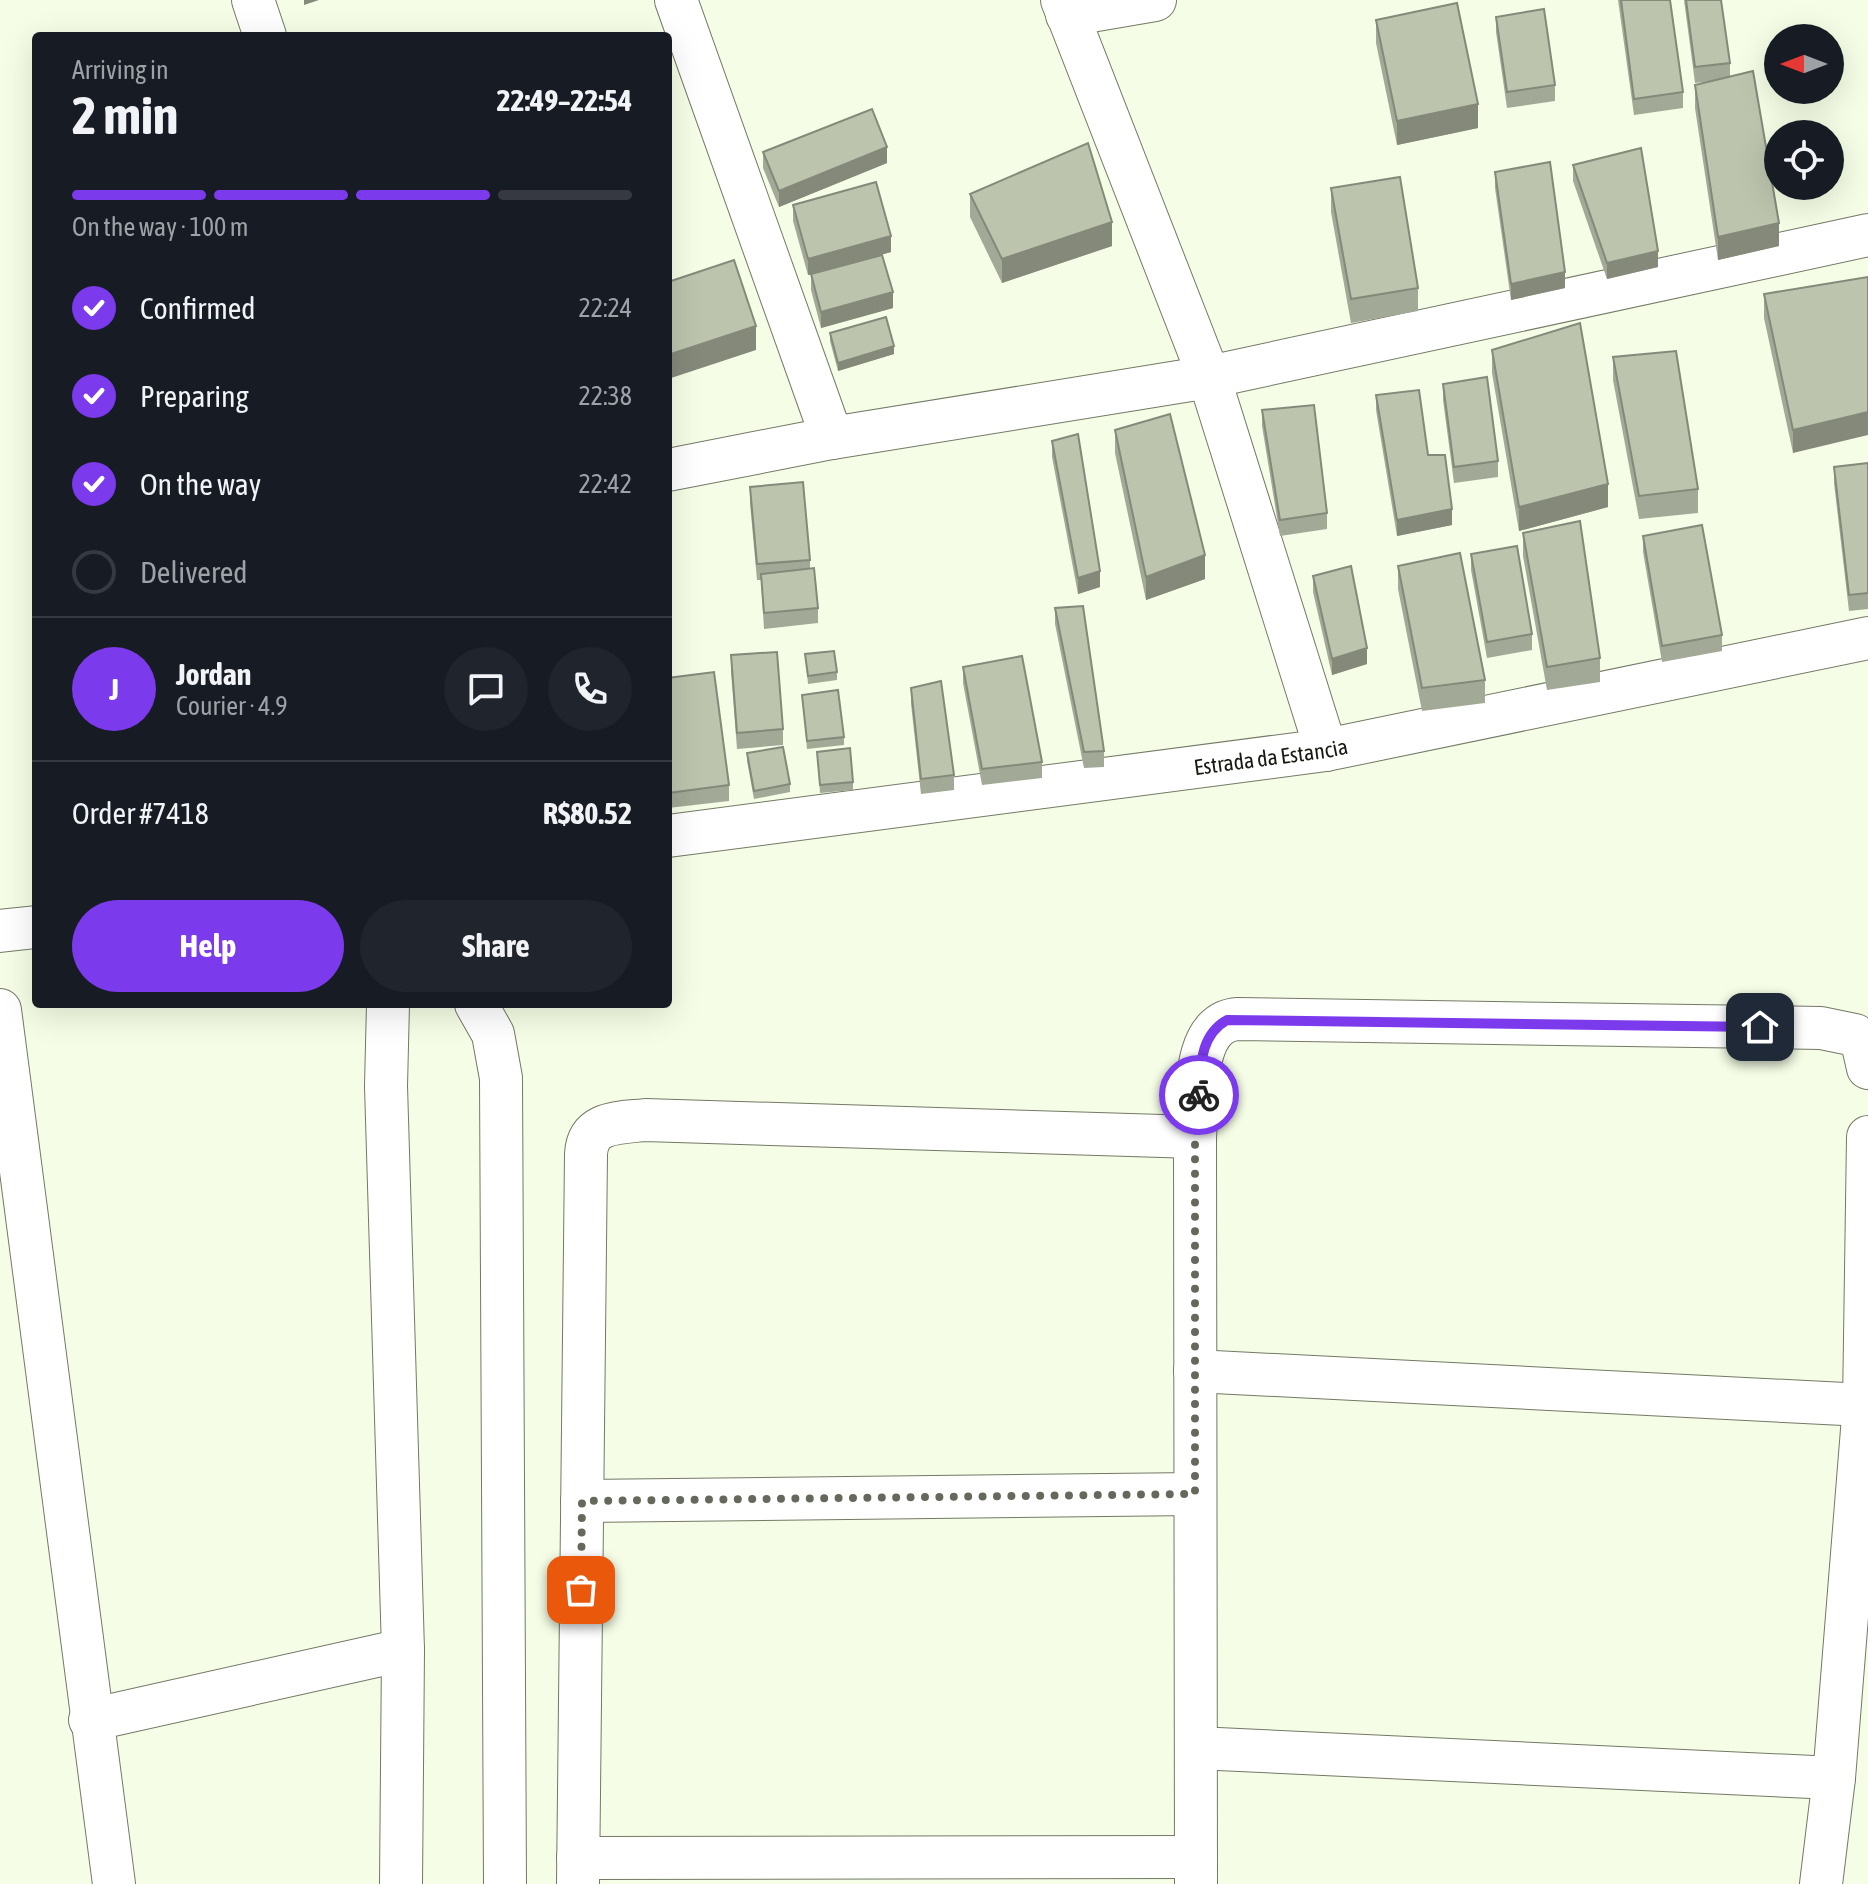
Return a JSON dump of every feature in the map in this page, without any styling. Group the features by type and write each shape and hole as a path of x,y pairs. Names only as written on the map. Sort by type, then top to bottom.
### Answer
{"street":[{"path":"253,0 264,32"},
{"path":"676,0 832,438"},
{"path":"1155,0 1065,8 1209,377 1326,750"},
{"path":"672,469 832,438 1209,377 1868,235"},
{"name":"Estrada da Estancia","path":"672,835 1326,750 1868,638"},
{"path":"0,931 32,927"},
{"path":"388,1008 386,1086 403,1650 401,1884"},
{"path":"478,1008 493,1034 501,1078 505,1884"},
{"path":"0,1010 90,1720 114,1884"},
{"path":"1195,1137 645,1120 608,1124 594,1131 586,1143 578,1871 1196,1870 1195,1137 1202,1054 1211,1031 1227,1020 1821,1028 1855,1035 1863,1046 1868,1068"},
{"path":"1821,1884 1834,1778 1864,1405 1868,1137"},
{"path":"1195,1371 1864,1405"},
{"path":"582,1501 1195,1494"},
{"path":"90,1720 403,1650"},
{"path":"1196,1748 1834,1778"}],"building":[{"path":"1621,0 1670,0 1683,92 1634,99"},
{"path":"1686,0 1721,0 1730,63 1695,67"},
{"path":"1457,3 1478,104 1397,121 1376,20"},
{"path":"1544,9 1555,85 1507,92 1496,17"},
{"path":"1753,71 1764,135 1764,200 1775,200 1779,223 1718,237 1695,85"},
{"path":"872,109 887,147 779,191 763,152"},
{"path":"1088,143 1112,222 1002,259 970,194"},
{"path":"1641,148 1658,251 1607,263 1573,165"},
{"path":"1550,162 1565,272 1511,284 1495,172"},
{"path":"1400,177 1418,288 1351,299 1331,188"},
{"path":"876,182 891,236 808,259 793,205"},
{"path":"882,255 893,292 821,312 811,274"},
{"path":"734,260 756,326 672,354 672,281"},
{"path":"1868,277 1868,412 1793,430 1764,294"},
{"path":"886,317 894,346 838,363 830,333"},
{"path":"1580,323 1608,484 1519,507 1492,350"},
{"path":"1676,351 1698,489 1639,496 1613,357"},
{"path":"1487,377 1498,461 1454,467 1443,384"},
{"path":"1419,390 1428,455 1445,455 1452,509 1397,520 1376,395"},
{"path":"1314,405 1327,513 1280,520 1262,410"},
{"path":"1170,414 1205,555 1146,577 1115,430"},
{"path":"1078,434 1100,571 1078,578 1052,441"},
{"path":"1868,463 1868,593 1849,595 1834,467"},
{"path":"803,482 810,560 757,564 750,487"},
{"path":"1580,521 1600,658 1547,667 1523,533"},
{"path":"1702,525 1722,635 1662,646 1643,536"},
{"path":"1517,546 1532,634 1487,642 1471,554"},
{"path":"1460,553 1485,680 1422,688 1398,566"},
{"path":"1351,566 1367,648 1332,659 1313,576"},
{"path":"814,568 818,608 764,613 761,574"},
{"path":"1083,606 1104,751 1084,752 1055,608"},
{"path":"834,651 837,672 808,676 805,654"},
{"path":"777,652 783,729 737,733 731,655"},
{"path":"1022,656 1042,762 982,769 963,667"},
{"path":"714,672 729,785 672,792 672,677"},
{"path":"941,681 954,775 921,779 911,688"},
{"path":"838,690 844,737 807,741 802,695"},
{"path":"783,747 790,784 754,791 747,753"},
{"path":"850,748 853,782 820,785 817,752"}],"way so far":[{"path":"581,1590 582,1501 1195,1494 1195,1137 1199,1095"}],"route":[{"path":"1199,1095 1202,1054 1206,1043 1211,1031 1227,1020 1760,1027"}]}
